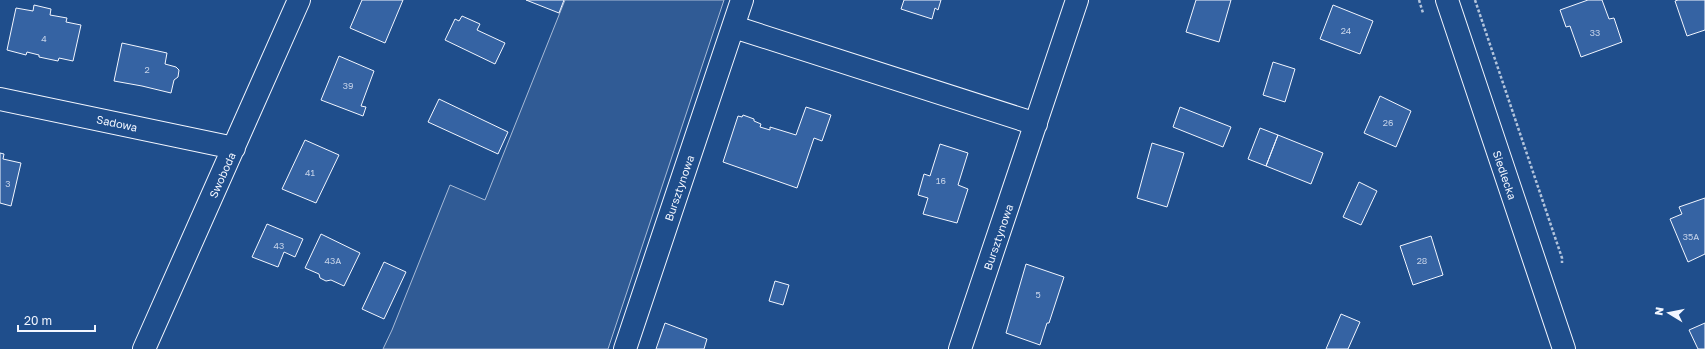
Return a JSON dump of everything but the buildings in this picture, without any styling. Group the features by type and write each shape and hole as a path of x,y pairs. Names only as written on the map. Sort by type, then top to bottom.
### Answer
{"street":[{"name":"Swoboda","path":"144,349 299,0"},
{"name":"Bursztynowa","path":"625,349 742,0"},
{"name":"Bursztynowa","path":"960,349 1077,0"},
{"name":"Siedlecka","path":"1447,0 1564,349"},
{"path":"734,27 1036,124"},
{"name":"Sadowa","path":"0,99 234,148"}],"path":[{"path":"1475,0 1562,258"}],"shaded area":[{"path":"565,0 724,0 608,349 383,349 450,185 485,200"}]}
